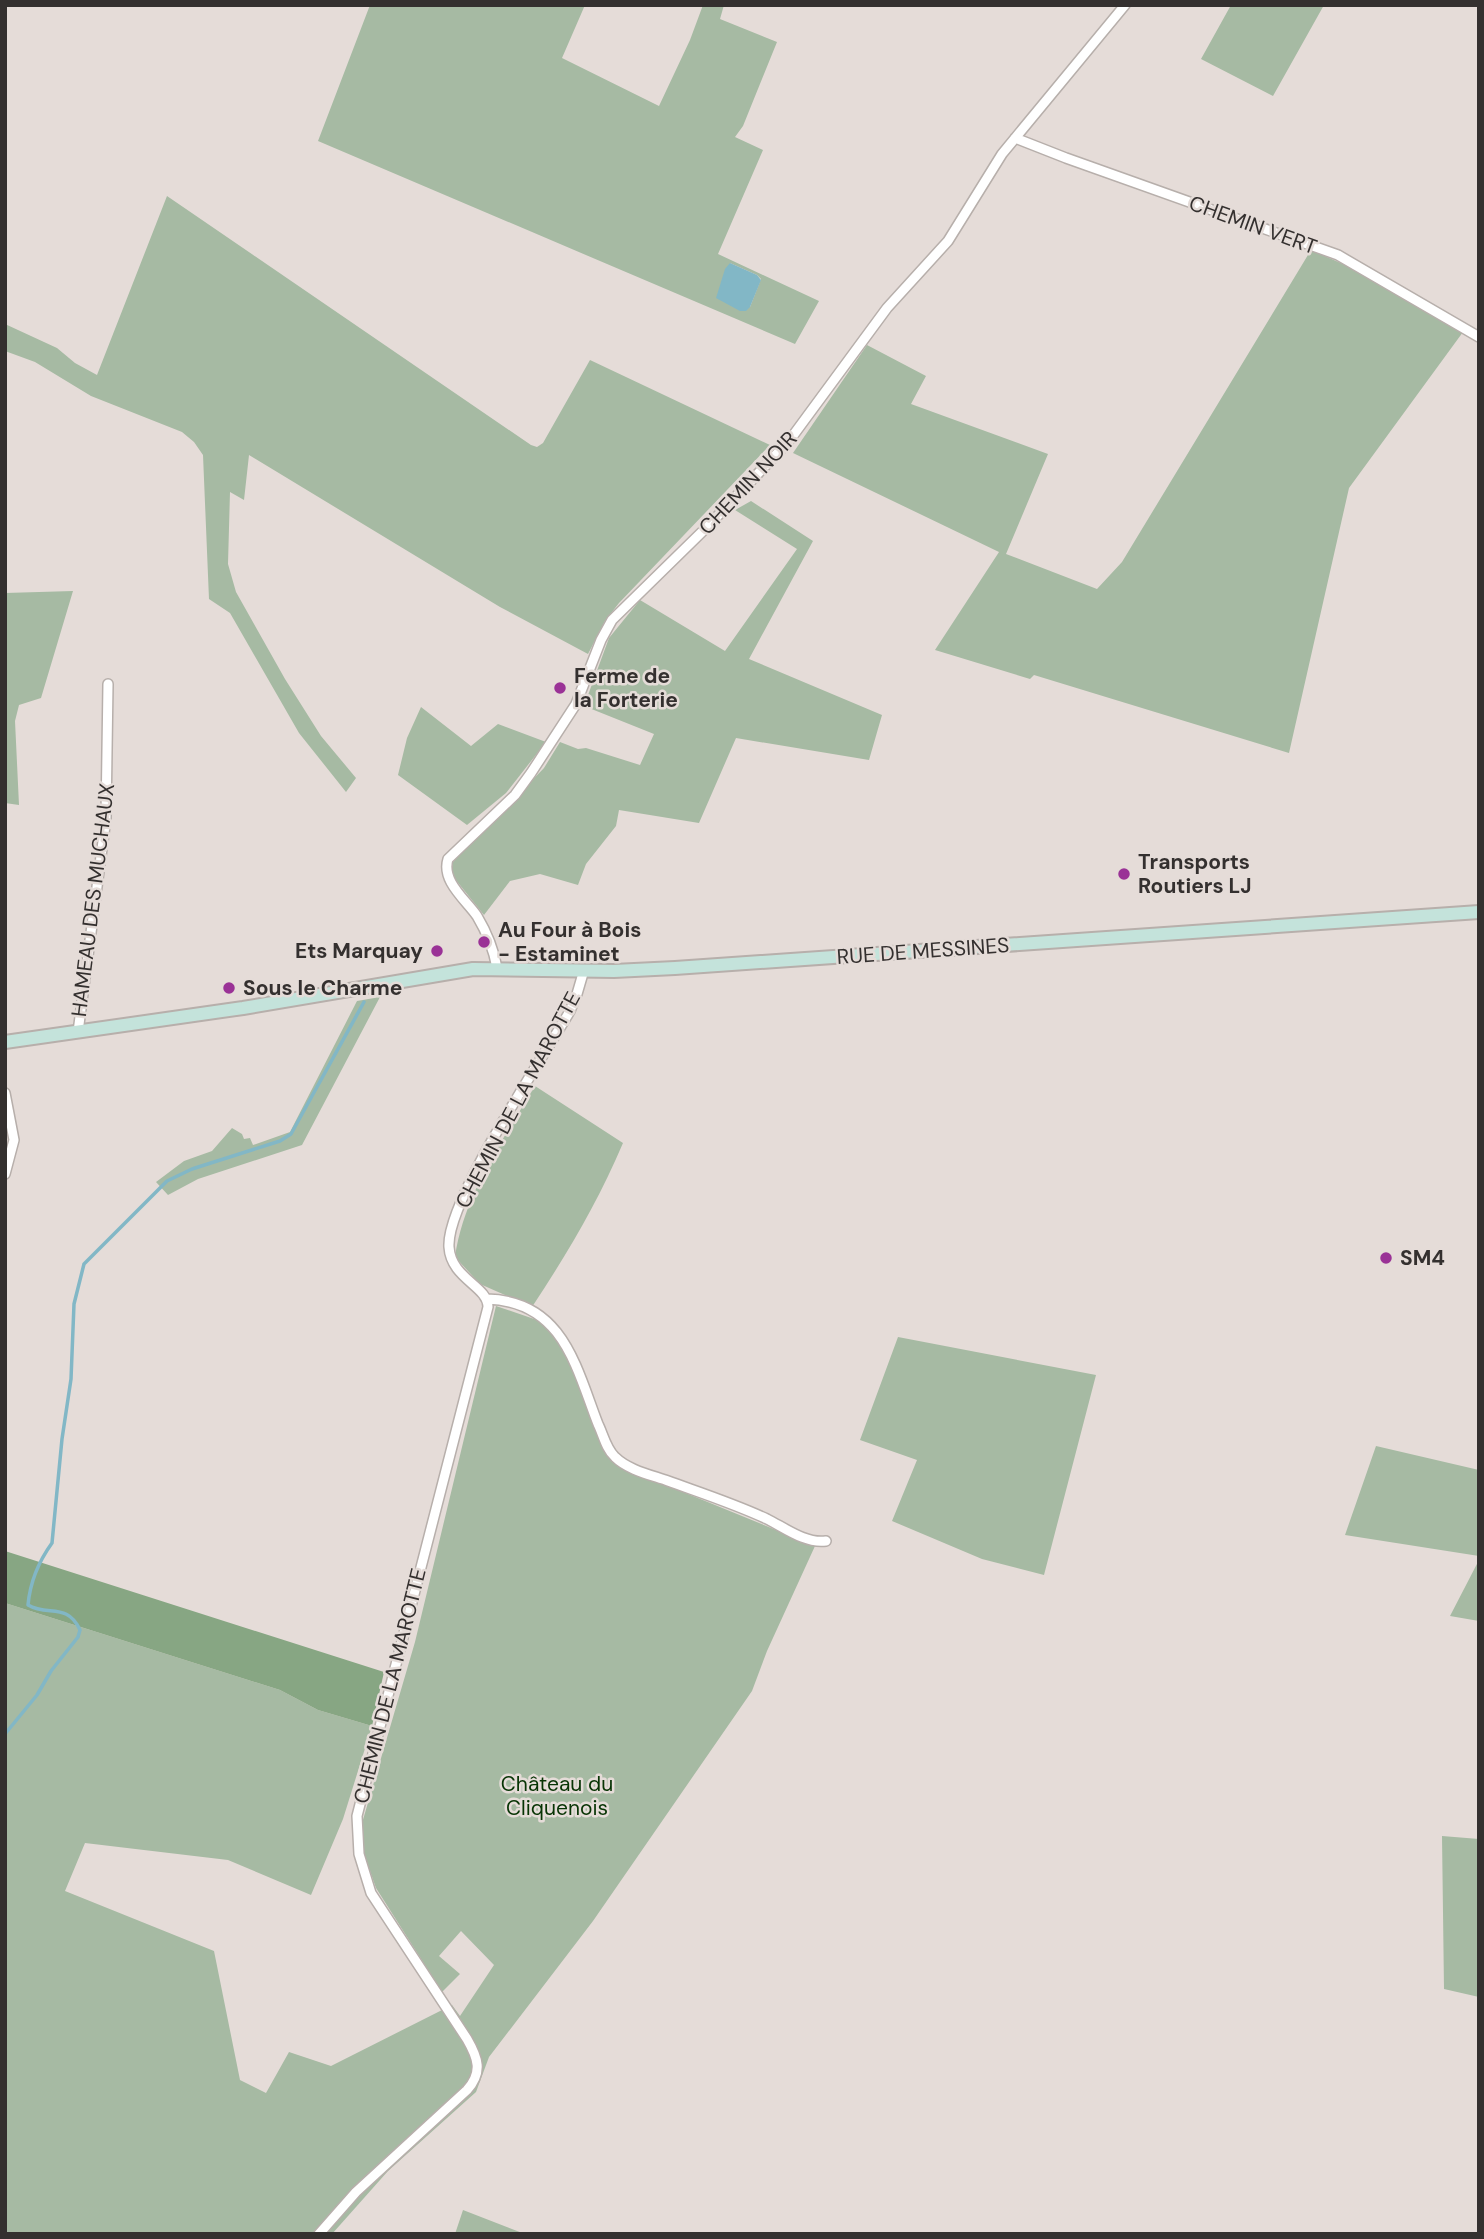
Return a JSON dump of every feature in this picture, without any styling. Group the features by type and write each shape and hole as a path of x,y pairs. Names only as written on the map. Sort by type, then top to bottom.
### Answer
{"main road":[{"name":"RUE DE MESSINES","path":"5,1042 368,988 460,971 497,968 624,971 1479,912"}],"street":[{"name":"CHEMIN NOIR","path":"497,968 479,921 449,878 446,868 448,859 514,795 526,779 576,704 601,640 612,620 707,527 798,430 887,308 948,241 990,171 1015,138 1125,5"},
{"name":"CHEMIN VERT","path":"1015,138 1066,159 1338,256 1479,337"},
{"name":"HAMEAU DES MUCHAUX","path":"78,1032 107,806 108,684"},
{"name":"CHEMIN DE LA MAROTTE","path":"319,2234 356,2192 467,2090 475,2080 478,2070 476,2056 467,2039 371,1893 361,1864 356,1825 362,1790 488,1307 487,1299 461,1275 453,1263 449,1250 452,1228 462,1201 488,1152 570,1011 584,970"},
{"path":"5,1093 14,1137 5,1174"},
{"path":"487,1299 505,1301 525,1308 545,1319 559,1332 573,1358 607,1445 621,1462 747,1511 806,1538 826,1541"}],"green space":[{"path":"370,5 585,5 562,58 659,106 703,5 724,5 720,19 777,42 743,126 735,137 763,150 718,254 819,301 795,344 318,141","holes":["730,263 761,279 750,307"]},
{"path":"1231,5 1324,5 1273,96 1201,59"},
{"path":"167,196 531,445 537,447 543,443 590,360 770,445 619,603 605,621 588,654 500,607 249,455 244,500 230,492 228,564 236,592 321,736 356,778 346,792 299,733 230,613 209,599 203,455 194,442 182,432 91,396 35,362 5,351 5,324 57,348 75,363 97,375"},
{"path":"1311,250 1352,268 1463,332 1349,488 1289,753 1034,675 1030,679 935,650 999,552 793,453 867,345 926,376 911,404 1048,454 1006,554 1097,589 1122,562"},
{"path":"751,501 813,541 749,659 882,715 869,760 736,738 699,823 619,810 616,826 586,864 578,885 540,874 510,881 484,915 451,874 453,862 544,768 560,742 640,765 654,734 584,706 609,638 640,600 725,651 797,549 735,510"},
{"path":"73,591 41,698 19,705 15,721 19,805 5,803 5,593"},
{"path":"421,707 471,746 498,724 546,742 506,793 467,825 398,775 407,738"},
{"path":"380,997 302,1145 198,1179 168,1195 156,1182 184,1161 212,1151 232,1128 242,1134 244,1139 250,1138 253,1145 290,1132 357,1001"},
{"path":"535,1086 623,1143 581,1227 532,1307 480,1284 455,1257 467,1211 476,1189"},
{"name":"Château du Cliquenois","path":"496,1306 540,1321 561,1340 610,1459 622,1467 815,1546 767,1651 752,1691 593,1921 489,2057 476,2092 388,2171 332,2234 5,2234 5,1603 280,1690 318,1710 372,1726 343,1819 311,1895 228,1860 85,1843 65,1891 214,1951 240,2080 266,2093 289,2052 331,2066 452,2005 460,2016 494,1965 461,1931 439,1956 460,1974 442,1992 376,1888 364,1854 360,1830 415,1642"},
{"path":"898,1337 1096,1375 1044,1575 982,1559 892,1521 917,1460 860,1440"},
{"path":"1376,1446 1479,1470 1479,1556 1345,1535"},
{"path":"5,1551 384,1672 372,1726 318,1710 280,1690 5,1603"},
{"path":"1479,1560 1479,1621 1450,1616"},
{"path":"1442,1836 1479,1839 1479,1997 1444,1989"},
{"path":"463,2210 525,2234 455,2234"}],"water":[{"path":"730,263 757,275 761,280 746,311 740,311 716,298 725,269"}],"waterway":[{"path":"5,1734 37,1695 51,1671 78,1637 80,1630 75,1621 63,1613 28,1605 36,1572 52,1543 71,1379 74,1304 84,1264 167,1181 192,1169 280,1141 291,1134 364,1002"}],"place":[{"name":"Ferme de la Forterie","path":"560,688"},
{"name":"Transports Routiers LJ","path":"1124,874"},
{"name":"Au Four à Bois - Estaminet","path":"484,942"},
{"name":"Ets Marquay","path":"437,951"},
{"name":"Sous le Charme","path":"229,988"},
{"name":"SM4","path":"1386,1258"}]}
